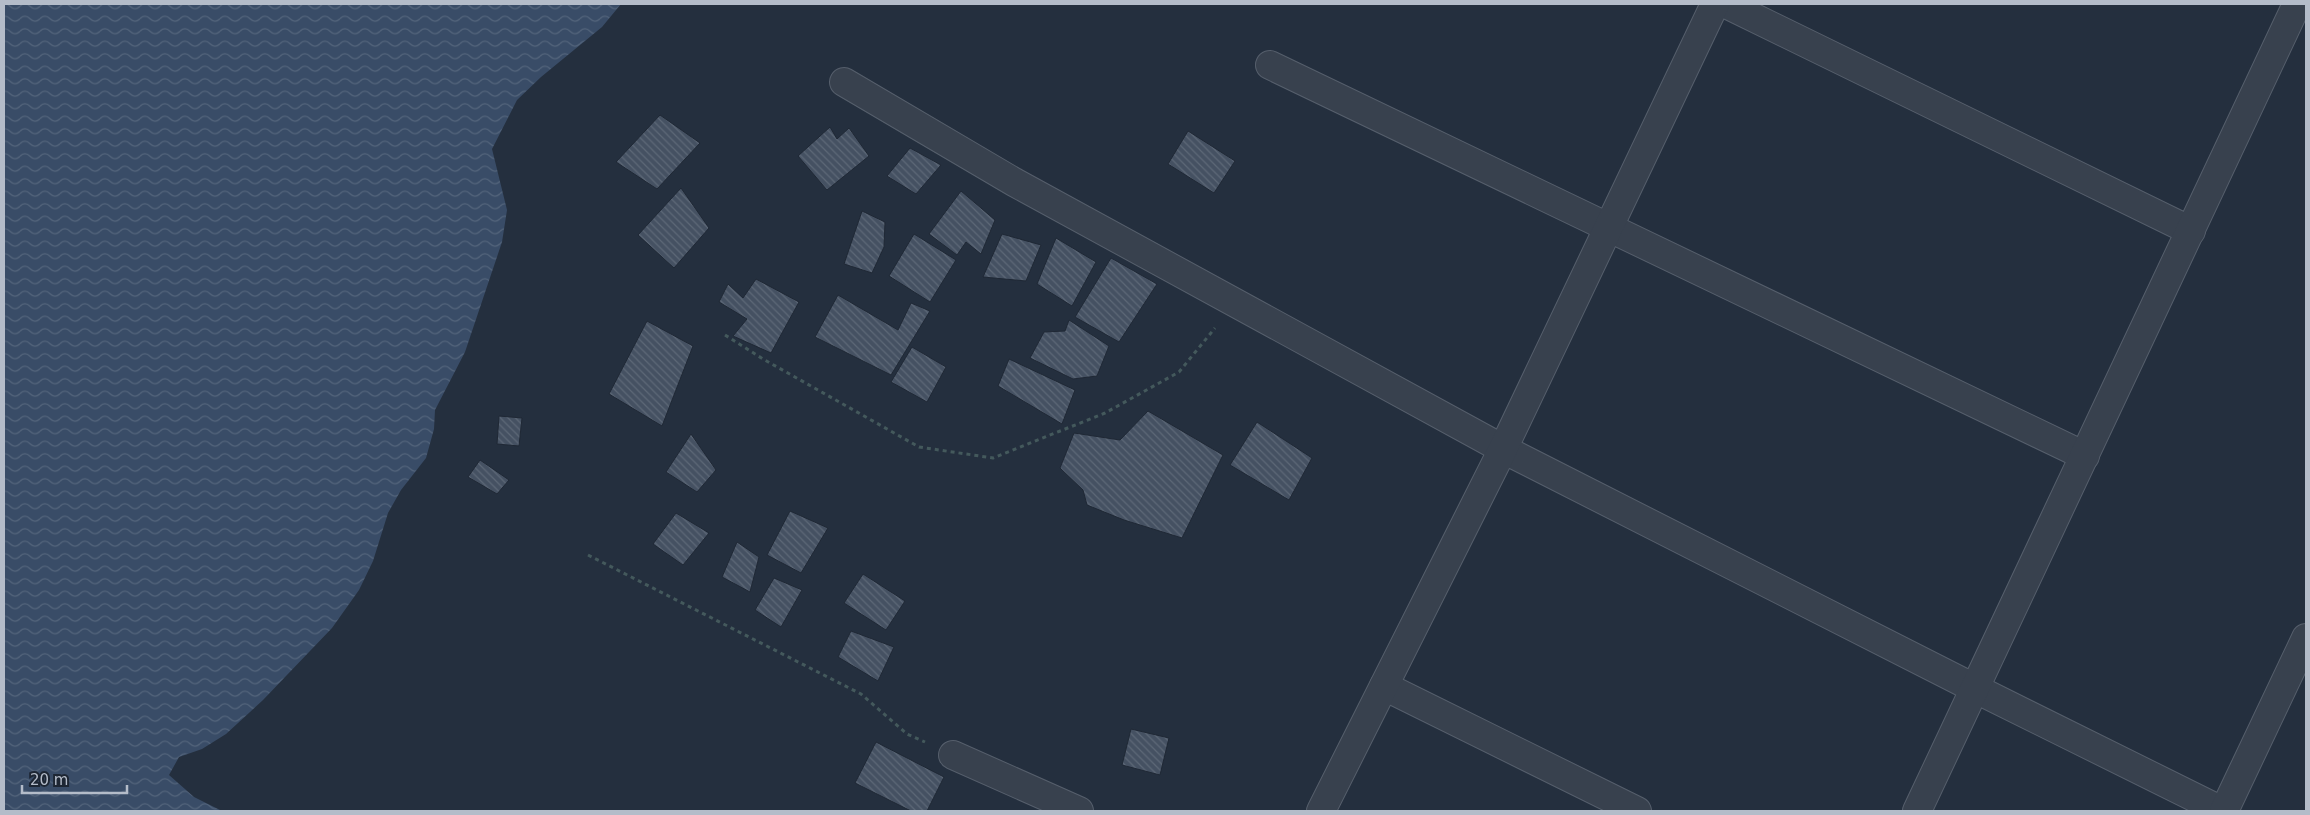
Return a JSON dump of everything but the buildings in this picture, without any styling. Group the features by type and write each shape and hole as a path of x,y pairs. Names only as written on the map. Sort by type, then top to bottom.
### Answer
{"street":[{"path":"1321,811 1503,449 1715,4"},
{"path":"1726,4 2191,231"},
{"path":"1917,811 2297,4"},
{"path":"1270,65 2085,456"},
{"path":"844,82 1014,182 1503,449 1976,689 2223,811 2306,638"},
{"path":"1384,686 1637,811"},
{"path":"953,755 1080,811"}],"path":[{"path":"725,335 763,359 919,447 993,458 1105,413 1179,372 1236,302"},
{"path":"588,555 861,694 907,734 953,755"}],"water":[{"path":"4,4 621,4 602,27 541,77 517,100 492,149 507,210 502,242 465,352 435,410 434,429 426,458 401,490 388,513 373,561 359,590 332,628 263,700 226,734 202,749 179,757 169,775 194,797 222,811 4,811"}]}
